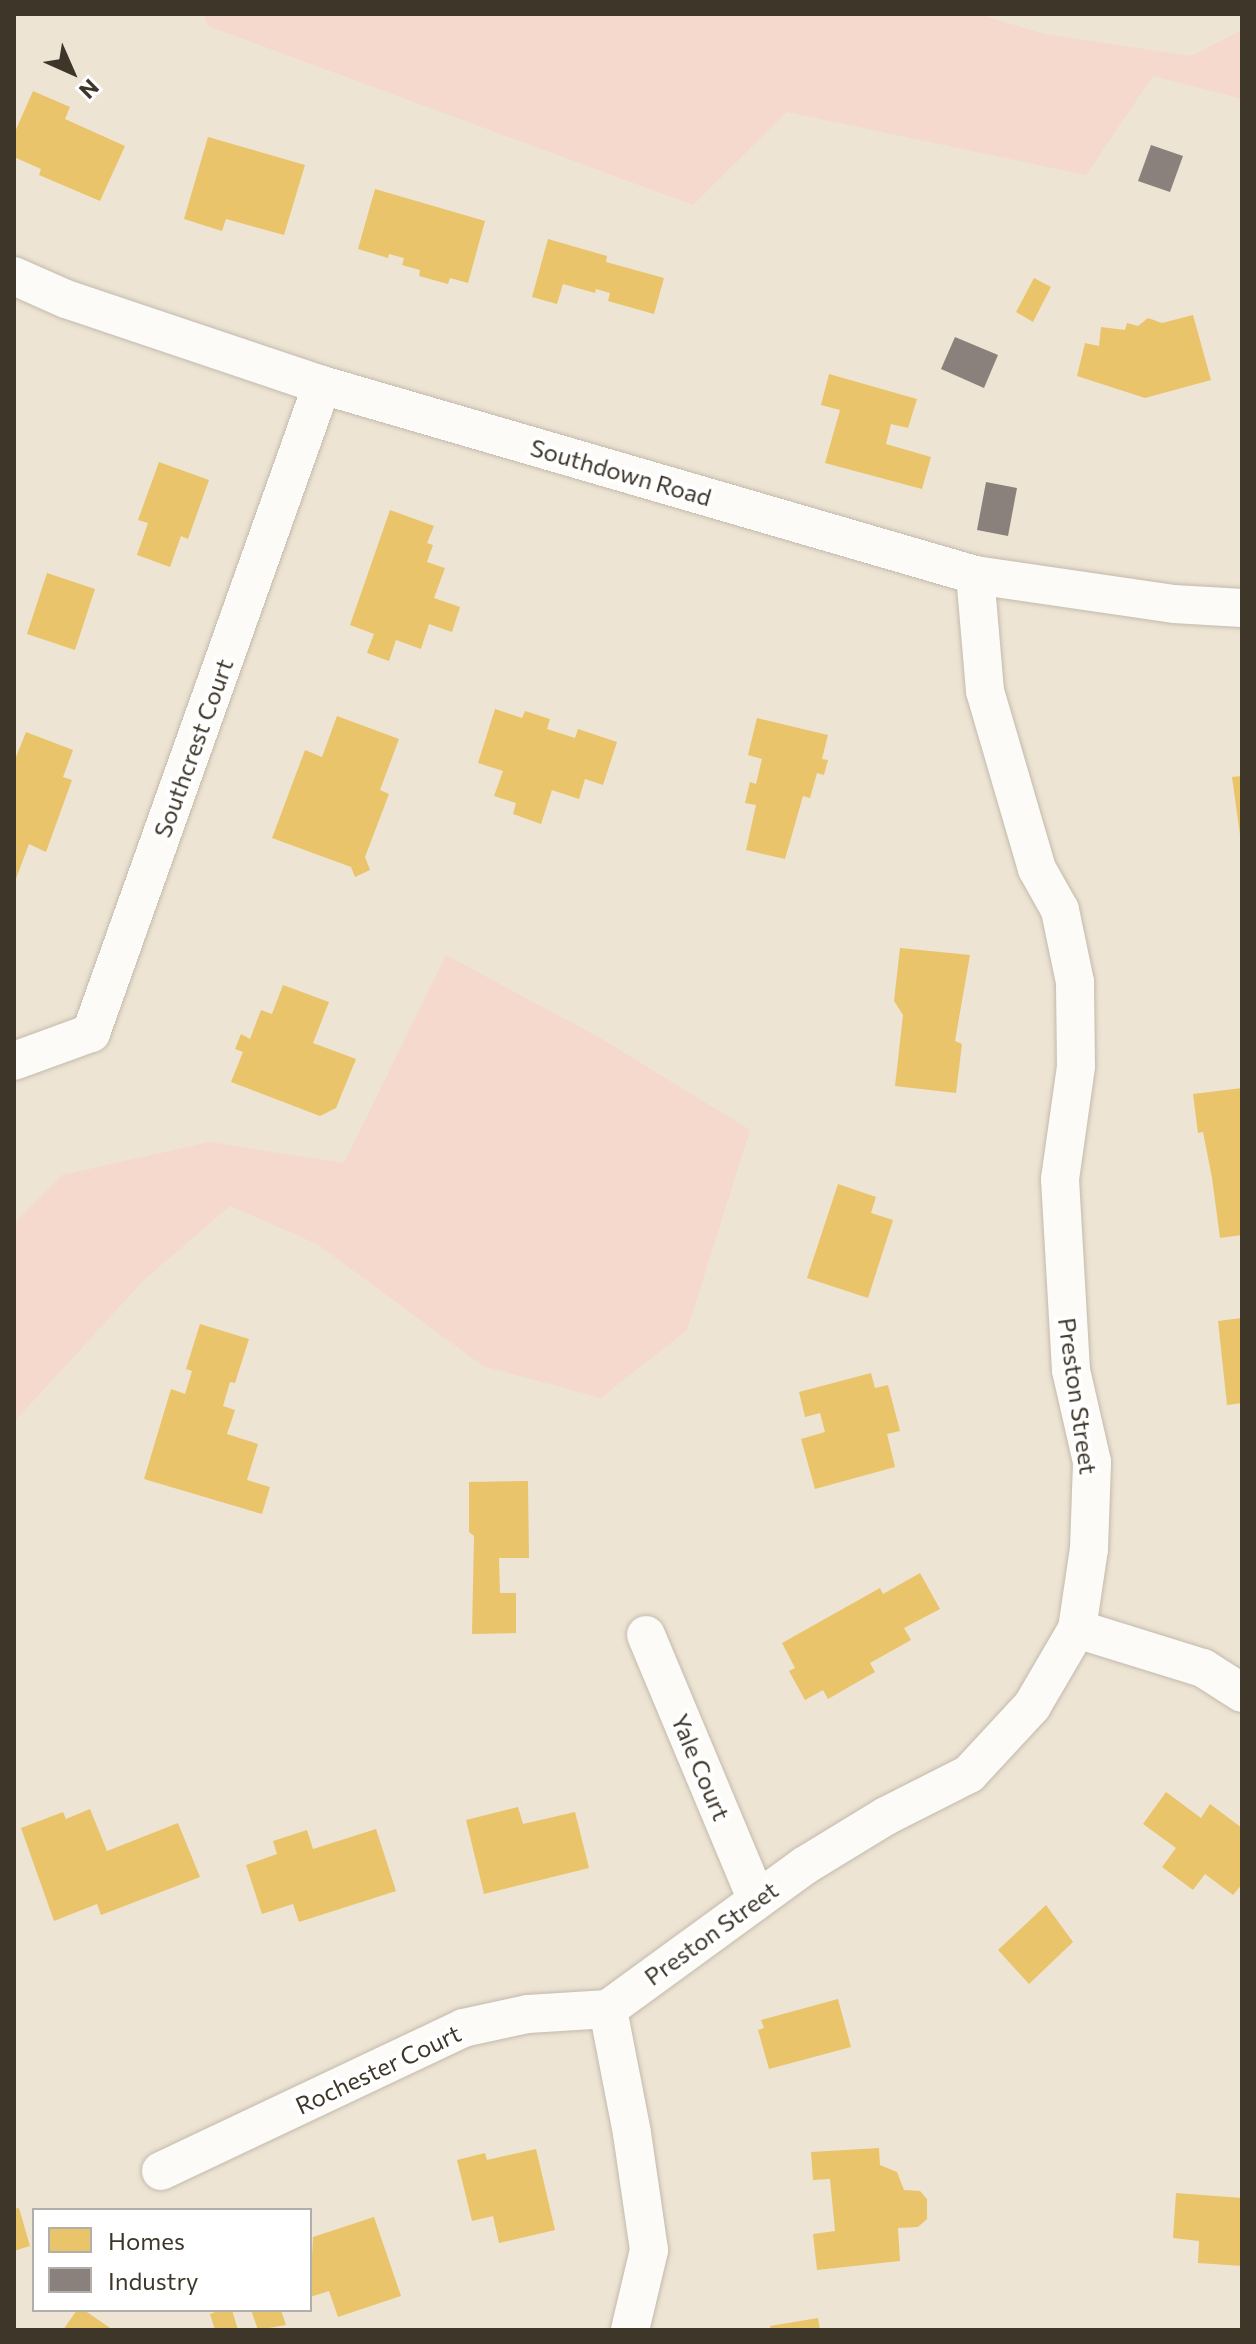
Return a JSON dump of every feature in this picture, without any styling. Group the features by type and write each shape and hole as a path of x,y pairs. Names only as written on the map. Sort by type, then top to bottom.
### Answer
{"street":[{"name":"Southdown Road","path":"14,276 66,299 322,385 975,575 1174,604 1242,608"},
{"name":"Southcrest Court","path":"14,1061 91,1033 322,385"},
{"name":"Preston Street","path":"608,2009 756,1898 886,1816 969,1774 1032,1706 1077,1629 1089,1549 1092,1462 1071,1370 1060,1179 1076,1066 1075,982 1060,910 1037,869 985,691 975,575"},
{"path":"1077,1629 1203,1668 1242,1693"},
{"name":"Yale Court","path":"646,1635 756,1898"},
{"path":"608,2009 632,2133 649,2250 630,2330"},
{"name":"Rochester Court","path":"161,2171 463,2028 528,2014 608,2009"}],"shaded area":[{"path":"204,14 978,14 1044,34 1191,56 1242,30 1242,99 1153,76 1086,175 787,112 693,205 208,26"},
{"path":"446,955 602,1039 750,1130 687,1330 601,1398 483,1366 317,1244 230,1206 144,1280 14,1422 14,1223 62,1175 210,1142 344,1163"}],"building: Homes":[{"path":"33,91 70,107 65,119 125,146 100,201 39,175 41,169 14,157 14,134"},
{"path":"208,137 305,165 284,235 226,219 222,231 184,219"},
{"path":"375,189 485,221 468,283 450,278 448,284 419,276 420,270 402,265 404,258 389,254 388,258 358,249"},
{"path":"548,239 607,256 606,262 664,278 654,314 608,301 610,293 596,289 595,293 563,284 557,304 532,297"},
{"path":"1034,278 1051,287 1033,322 1016,312"},
{"path":"1193,315 1211,380 1145,398 1077,376 1085,343 1099,346 1101,327 1125,330 1127,323 1138,326 1148,318 1162,323"},
{"path":"829,374 917,399 908,428 891,424 886,444 931,457 922,489 825,463 840,410 821,405"},
{"path":"159,462 209,480 188,539 181,536 170,567 137,555 148,523 138,520"},
{"path":"390,510 434,526 427,543 433,545 427,562 445,568 434,598 460,607 452,632 429,624 421,649 396,640 389,661 367,653 374,634 350,625"},
{"path":"47,573 95,589 75,650 27,634"},
{"path":"495,709 522,718 525,711 550,719 547,729 575,738 578,729 617,742 603,785 585,779 579,799 552,790 541,824 513,814 516,803 494,796 503,771 478,763"},
{"path":"337,716 399,739 380,790 389,794 365,857 370,870 355,877 351,867 272,838 305,750 322,757"},
{"path":"757,718 828,735 822,759 828,760 824,775 817,773 810,798 803,796 785,859 746,850 756,805 745,803 750,782 756,784 762,759 748,755"},
{"path":"26,732 73,750 63,777 72,780 46,852 29,844 14,884 14,762"},
{"path":"1242,776 1242,834 1240,835 1232,777"},
{"path":"900,948 970,955 955,1041 962,1044 956,1093 895,1086 903,1015 894,1001"},
{"path":"283,985 329,1002 313,1043 356,1059 336,1108 320,1116 231,1082 243,1052 235,1049 241,1034 250,1039 261,1010 272,1014"},
{"path":"1242,1088 1242,1235 1220,1238 1212,1178 1203,1132 1198,1133 1193,1094"},
{"path":"838,1184 876,1197 871,1213 893,1220 868,1298 807,1278"},
{"path":"1242,1318 1242,1403 1227,1405 1218,1321"},
{"path":"200,1324 249,1339 235,1383 230,1382 223,1406 235,1410 227,1434 258,1444 247,1480 270,1487 262,1514 144,1479 171,1389 185,1394 192,1371 186,1369"},
{"path":"871,1373 875,1388 888,1385 900,1431 887,1434 895,1467 815,1489 801,1439 825,1432 820,1413 805,1417 799,1392"},
{"path":"528,1481 529,1558 499,1558 500,1593 516,1593 516,1633 472,1634 474,1536 469,1532 469,1482"},
{"path":"920,1573 940,1609 904,1628 911,1640 870,1663 875,1672 828,1699 823,1690 805,1700 789,1671 795,1668 782,1643 880,1588 883,1594"},
{"path":"1166,1792 1201,1818 1210,1804 1242,1828 1242,1884 1233,1895 1205,1874 1193,1890 1162,1867 1176,1848 1143,1824"},
{"path":"518,1807 523,1824 575,1812 589,1868 484,1894 466,1820"},
{"path":"90,1809 107,1851 178,1823 200,1877 101,1915 97,1904 54,1921 21,1828 63,1812 66,1819"},
{"path":"376,1829 396,1891 299,1922 293,1904 262,1914 246,1865 277,1854 273,1841 307,1830 313,1849"},
{"path":"1046,1905 1073,1942 1029,1984 998,1950"},
{"path":"838,1999 851,2047 769,2069 758,2030 764,2028 761,2020"},
{"path":"879,2148 880,2165 897,2172 904,2190 920,2191 927,2199 927,2219 918,2227 898,2228 900,2261 817,2270 813,2234 835,2231 830,2179 813,2180 811,2152"},
{"path":"536,2149 555,2230 499,2243 493,2216 472,2221 457,2160 485,2153 487,2160"},
{"path":"1176,2193 1242,2198 1242,2266 1198,2263 1199,2241 1173,2238"},
{"path":"19,2208 30,2246 14,2251 14,2209"},
{"path":"374,2217 401,2296 338,2317 329,2291 312,2296 313,2237"},
{"path":"76,2312 87,2312 113,2330 63,2330"},
{"path":"233,2312 238,2330 215,2330 210,2314"},
{"path":"252,2312 282,2312 286,2325 258,2330"},
{"path":"818,2318 820,2330 771,2330 770,2326"}],"building: Industry":[{"path":"1151,145 1183,156 1170,192 1138,181"},
{"path":"955,337 998,355 984,388 941,369"},
{"path":"986,482 1017,488 1008,536 977,530"}]}
